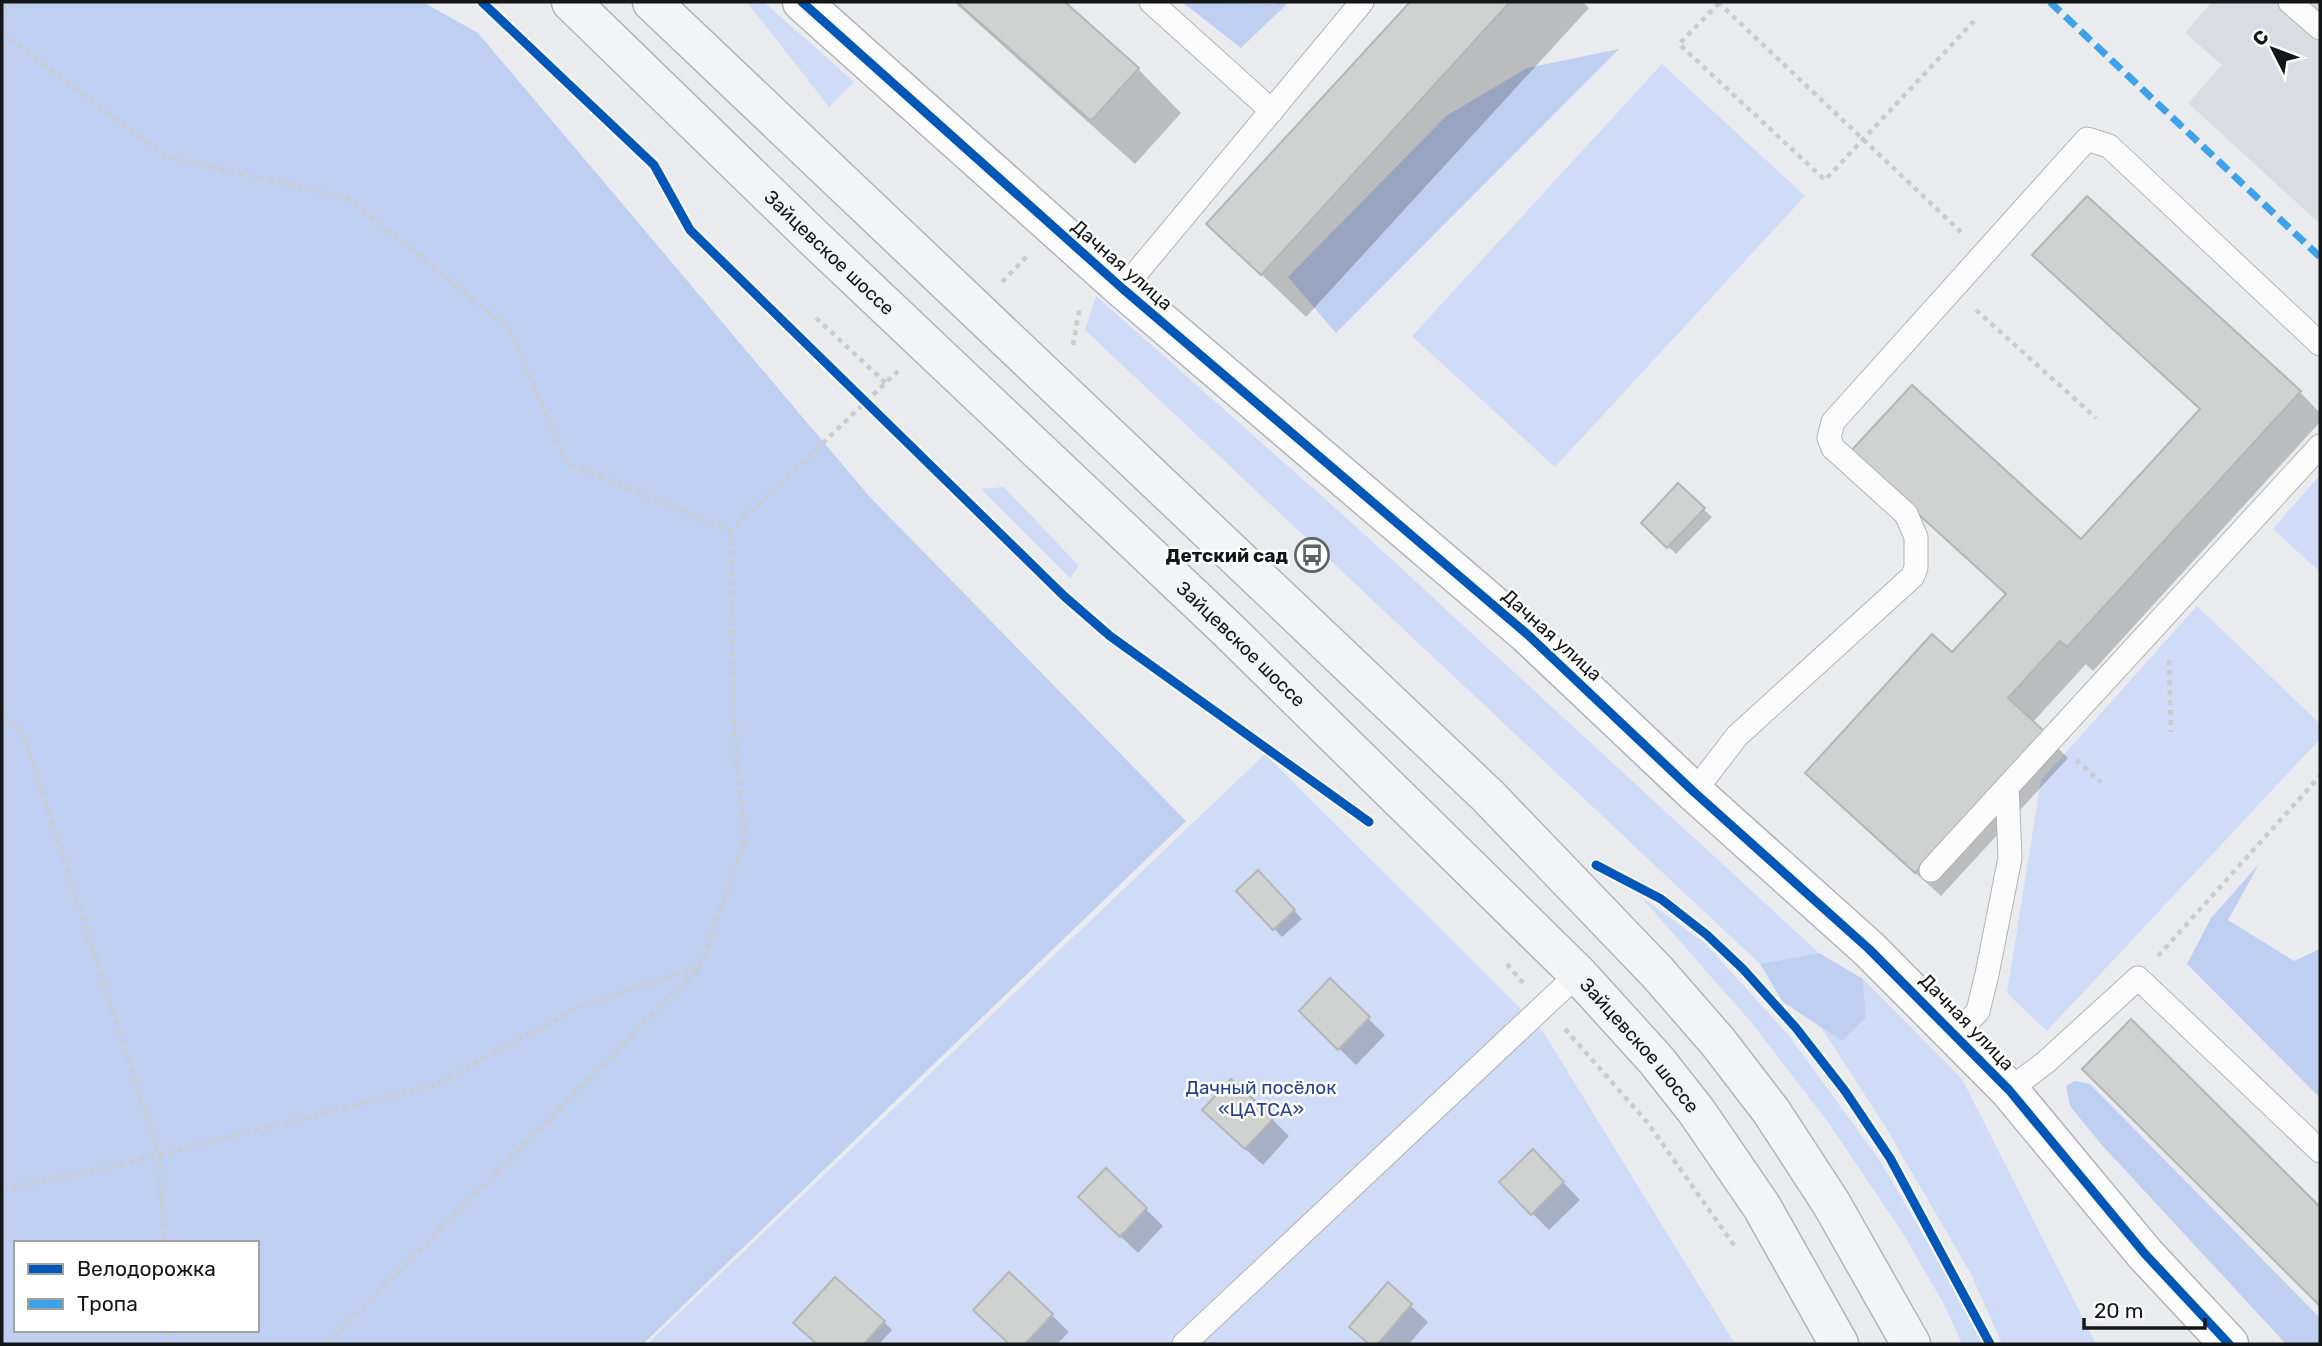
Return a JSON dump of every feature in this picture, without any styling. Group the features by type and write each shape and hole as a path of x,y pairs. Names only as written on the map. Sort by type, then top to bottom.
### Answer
{"main road":[{"name":"Зайцевское шоссе","path":"571,2 814,238 1227,629 1578,974 1656,1060 1697,1112 1762,1207 1839,1344"},
{"path":"652,2 1488,796 1657,972 1771,1111 1831,1203 1911,1344"}],"street":[{"name":"Дачная улица","path":"802,2 1123,289 1527,634 1694,792 1869,948 1957,1034 2009,1090 2145,1254 2228,1344"}],"lane":[{"path":"1152,2 1272,111"},
{"path":"1123,289 1362,2"},
{"path":"2290,2 2320,28"},
{"path":"1694,792 1737,736 1913,576 1916,567 1916,537 1906,514 1833,448 1829,438 1833,422 2087,139 2109,146 2320,344"},
{"path":"1931,870 2320,446"},
{"path":"1957,1034 1978,1012 1987,974 2010,858 2007,787"},
{"path":"1184,1344 1578,974"},
{"path":"2009,1090 2046,1062 2138,978 2320,1151"}],"path":[{"path":"2,10 16,2"},
{"path":"1974,21 1863,140 1825,180 1679,44 1720,3 1863,140 1966,237 1952,288 2096,418"},
{"path":"2,33 165,156 347,198 509,328 567,463 731,531"},
{"path":"998,287 1029,254"},
{"path":"1071,357 1080,304"},
{"path":"816,318 887,384"},
{"path":"327,1344 700,966 745,842 734,729 731,531 887,384 903,365"},
{"path":"857,392 877,412"},
{"path":"2167,613 2171,732"},
{"path":"2,714 23,733 159,1155 164,1241"},
{"path":"2138,978 2320,776"},
{"path":"1506,964 1647,1122 1742,1258"},
{"path":"2,1189 159,1155 435,1085 577,1008 700,966"}],"shaded area":[{"path":"2,2 423,2 478,33 869,496 1186,821 643,1344 2,1344"},
{"path":"1182,2 1274,4 1289,2 1241,48"},
{"path":"2212,2 2320,2 2320,224 2188,103 2222,65 2185,33"},
{"path":"1619,49 1336,333 1288,277 1446,116 1527,68"},
{"path":"2259,864 2228,920 2294,961 2320,949 2319,1097 2187,964 2211,918"},
{"path":"1819,953 1863,979 1866,1018 1842,1041 1783,1002 1760,964"},
{"path":"2075,1081 2090,1084 2320,1318 2320,1344 2286,1344 2101,1144 2070,1106 2066,1086"}],"green space":[{"path":"747,2 764,2 854,82 829,107"},
{"path":"1662,64 1805,196 1555,467 1412,336"},
{"path":"1096,296 1351,522 1819,953 1760,964 1085,330"},
{"path":"2320,475 2320,572 2273,529"},
{"path":"1004,487 1079,566 1070,578 981,489"},
{"path":"2197,606 2320,724 2320,739 2047,1031 2007,993 2041,780"},
{"name":"Дачный посёлок «ЦАТСА»","path":"1265,754 1542,1030 1735,1344 647,1344"},
{"path":"1640,896 1706,944 1790,1037 1880,1161 1964,1305 1983,1344 1962,1344 1945,1306 1902,1232 1828,1122 1751,1022"},
{"path":"1863,979 1962,1079 2096,1344 2002,1344 1971,1274 1885,1126 1821,1027 1842,1041 1866,1018"}],"building":[{"path":"957,2 1065,2 1139,68 1091,121"},
{"path":"1410,2 1510,2 1261,275 1206,224"},
{"path":"2087,196 2301,391 2067,647 2060,641 2008,698 2044,731 1915,873 1805,773 1932,634 1952,652 2006,594 1850,452 1912,385 2081,539 2200,409 2032,255"},
{"path":"1678,483 1705,508 1667,548 1641,523"},
{"path":"1258,870 1295,910 1273,930 1236,891"},
{"path":"1330,978 1370,1017 1338,1050 1299,1011"},
{"path":"2131,1019 2320,1207 2320,1306 2082,1069"},
{"path":"1231,1079 1274,1118 1245,1149 1202,1110"},
{"path":"1533,1149 1564,1182 1531,1215 1499,1182"},
{"path":"1106,1168 1147,1208 1120,1237 1078,1197"},
{"path":"1009,1272 1053,1314 1025,1344 1009,1344 973,1310"},
{"path":"835,1277 885,1321 864,1344 817,1344 793,1323"},
{"path":"1388,1282 1412,1304 1378,1344 1369,1344 1349,1327"}],"marked path":[{"path":"2050,2 2320,257"}],"cycle path":[{"path":"482,2 654,165 690,230 1064,596 1110,636 1369,822"},
{"path":"802,2 1123,289 1527,634 1694,792 1869,949 2009,1090 2145,1254 2229,1344"},
{"path":"1596,865 1661,899 1707,935 1743,969 1796,1028 1845,1091 1890,1158 1990,1344"}],"place":[{"name":"Детский сад","path":"1312,555"}]}
